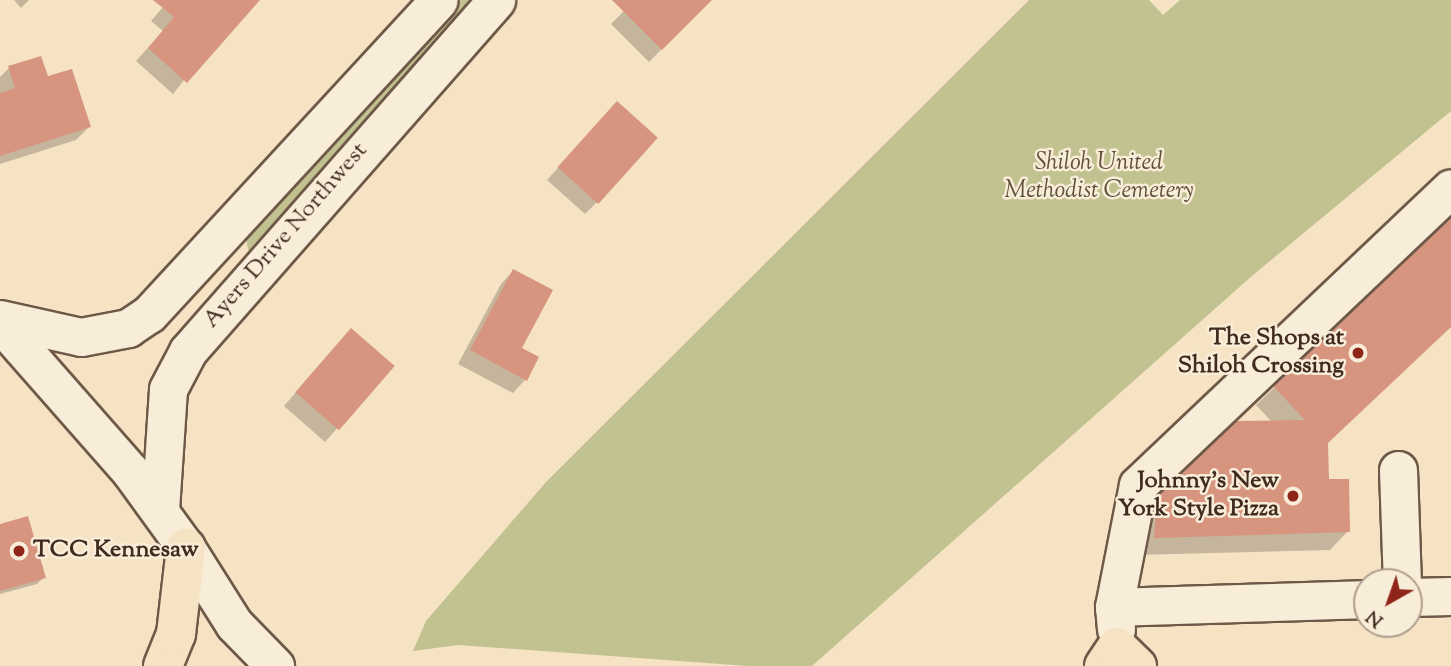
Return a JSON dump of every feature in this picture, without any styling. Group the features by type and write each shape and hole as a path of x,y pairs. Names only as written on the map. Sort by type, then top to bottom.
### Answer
{"main road":[{"path":"163,666 176,634 186,548"}],"street":[{"name":"Ayers Drive Northwest","path":"0,321 81,337 128,328 149,314 439,0"},
{"name":"Ayers Drive Northwest","path":"160,510 169,389 188,351 496,0"},
{"path":"1120,660 1114,607 1138,485 1451,188"},
{"path":"0,321 160,510 234,624 275,666"},
{"path":"1398,470 1402,568"},
{"path":"1423,597 1451,596"},
{"path":"1114,607 1353,599"},
{"path":"234,624 245,666"}],"green space":[{"path":"461,0 480,0 254,250 248,250 246,238"},
{"name":"Shiloh United Methodist Cemetery","path":"1029,0 1149,0 1163,15 1180,0 1451,0 1451,111 1253,275 812,666 748,666 458,645 413,651 426,621 546,482"}],"building":[{"path":"153,0 260,0 187,83 148,48 174,17"},
{"path":"612,0 712,0 662,50"},
{"path":"41,56 48,76 72,69 91,127 0,156 0,93 15,88 8,66"},
{"path":"617,101 658,138 598,204 557,167"},
{"name":"The Shops at Shiloh Crossing","path":"1451,217 1451,327 1328,443 1329,479 1349,479 1350,532 1154,538 1157,496 1236,421 1305,420 1273,386"},
{"path":"513,269 553,290 522,348 539,357 527,381 470,350"},
{"path":"351,328 395,366 339,430 295,392"},
{"name":"TCC Kennesaw","path":"28,516 46,578 0,591 0,524"}],"place":[{"name":"The Shops at Shiloh Crossing","path":"1358,353"},
{"name":"Johnny's New York Style Pizza","path":"1293,496"},
{"name":"TCC Kennesaw","path":"19,551"}]}
